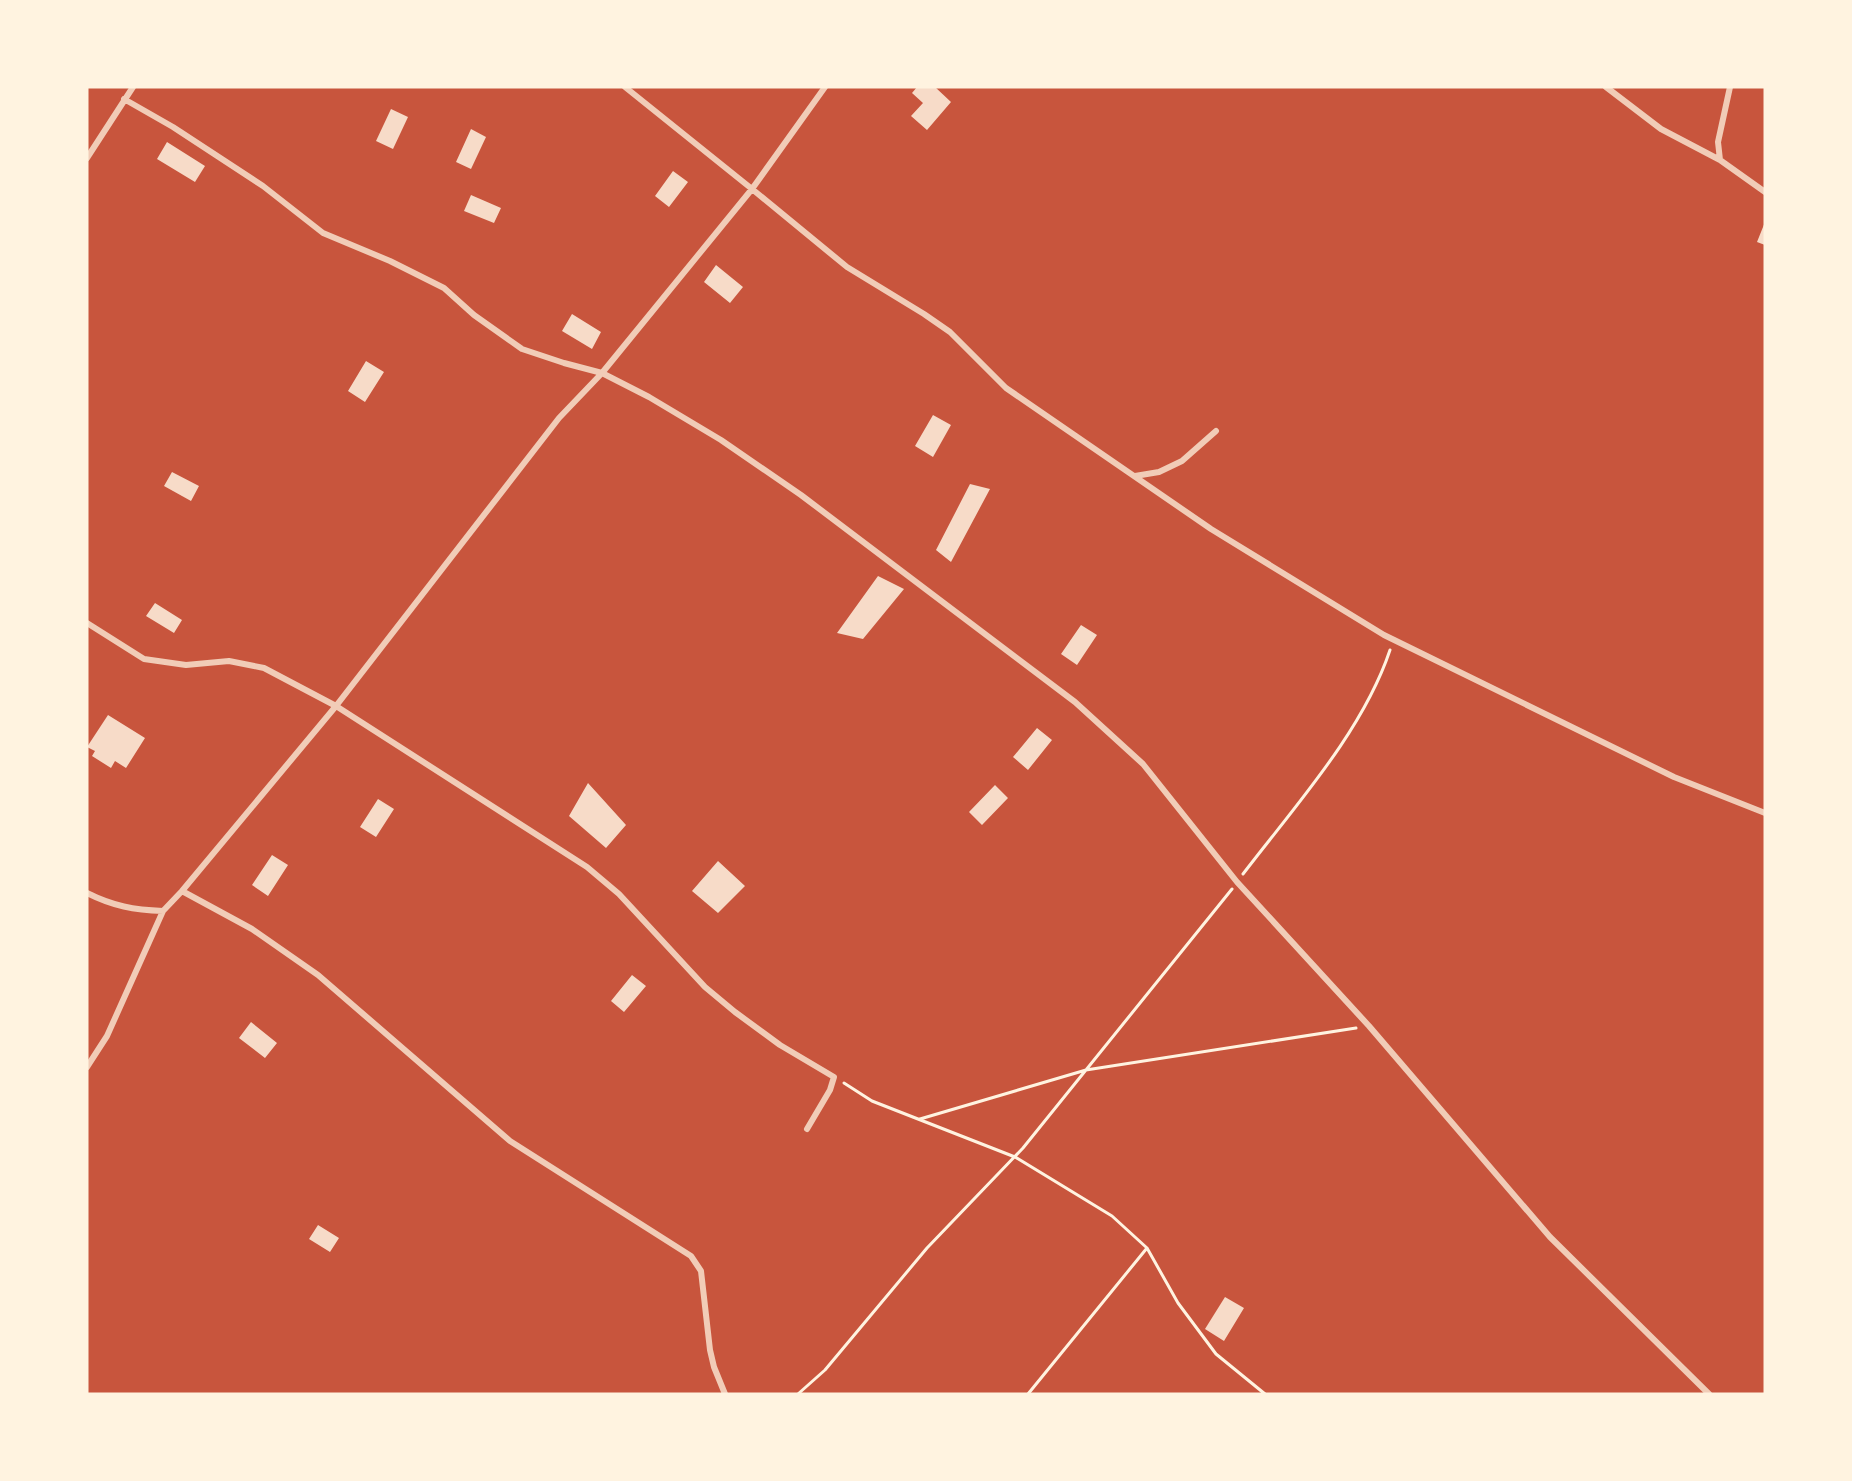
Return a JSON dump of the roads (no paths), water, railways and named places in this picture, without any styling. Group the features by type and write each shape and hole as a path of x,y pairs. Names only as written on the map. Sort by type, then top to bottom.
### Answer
{"street":[{"path":"87,158 133,87"},
{"path":"626,87 847,267 950,332 1005,388 1211,529 1394,640 1674,777 1765,813"},
{"path":"87,1067 107,1036 163,911 336,706 559,418 602,373 752,189 825,87"},
{"path":"1606,87 1661,129 1720,160 1765,192"},
{"path":"1720,160 1718,142 1730,87"},
{"path":"124,99 173,127 263,186 323,233 390,261 444,288 474,315 522,349 602,373 721,440 801,495 1075,702 1143,764 1237,882 1370,1026 1550,1238 1709,1394"},
{"path":"1135,476 1159,472 1182,461 1216,431"},
{"path":"87,622 144,659 186,665 229,662 264,668 336,706 602,878 720,1000 780,1045 834,1077 830,1090 807,1129"},
{"path":"182,891 252,929 318,975 510,1141 691,1256 701,1271 710,1350 725,1394"},
{"path":"87,893 106,902 136,910 163,911"}]}
